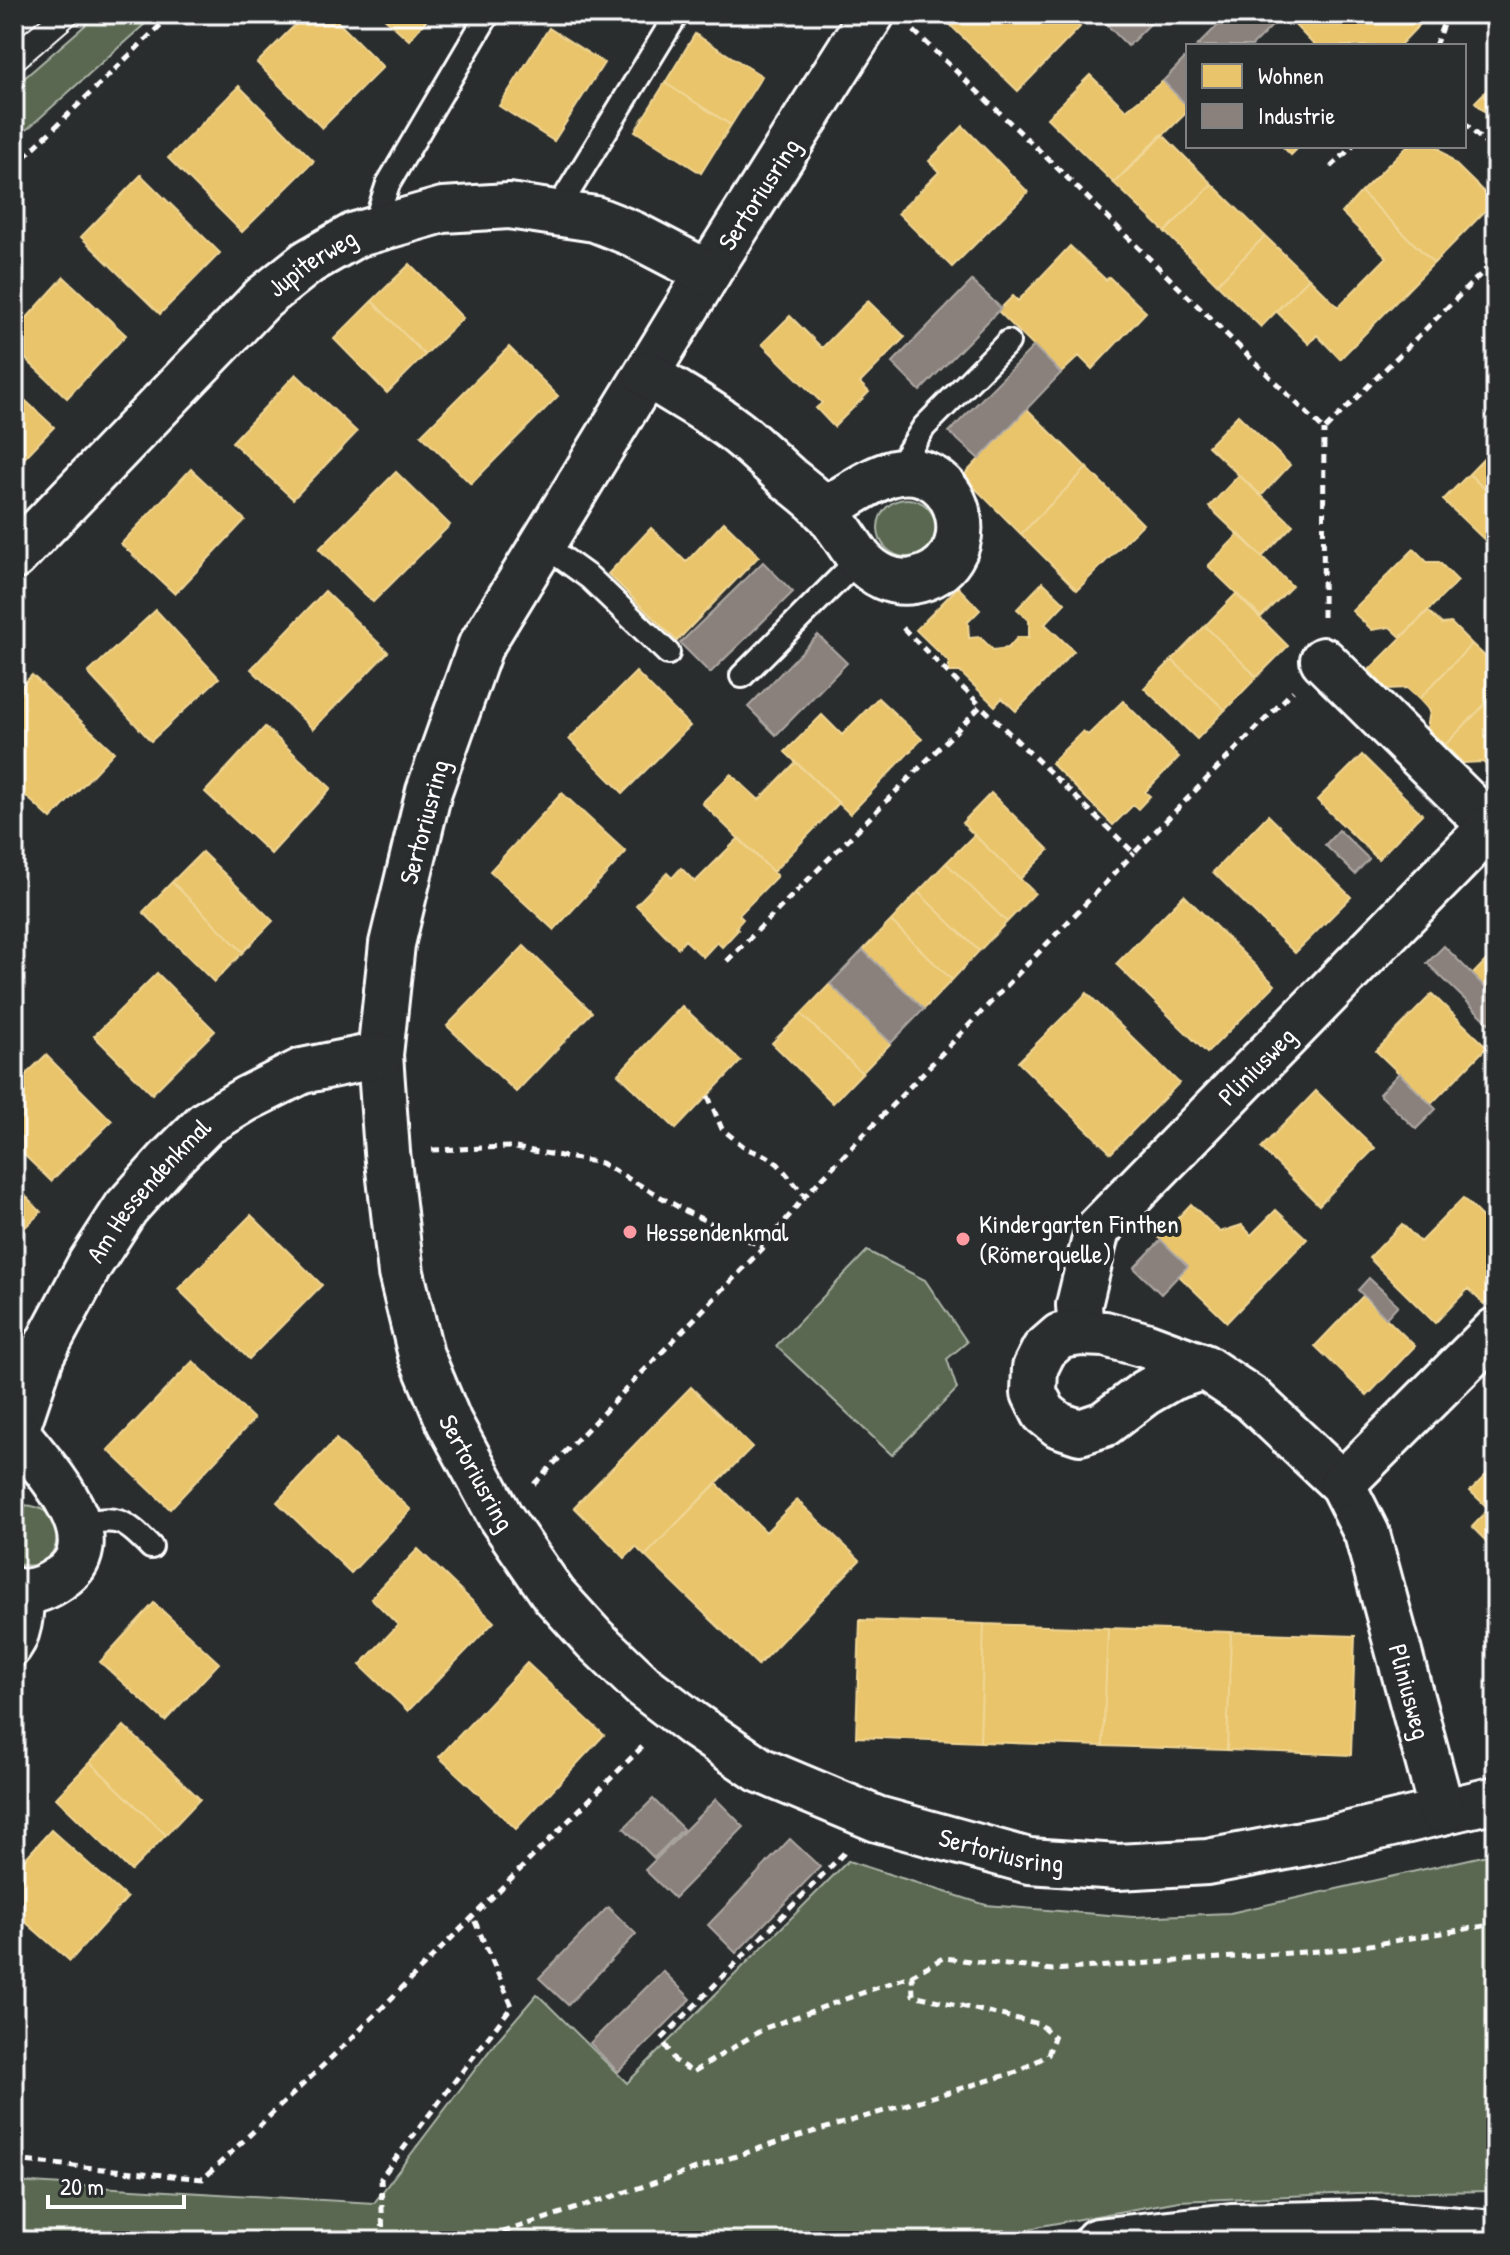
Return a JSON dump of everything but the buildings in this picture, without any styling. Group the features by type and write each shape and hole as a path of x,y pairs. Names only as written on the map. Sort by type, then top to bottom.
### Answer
{"main road":[{"name":"Sertoriusring","path":"891,21 708,273 480,647 429,791 392,944 380,1055 401,1273 421,1355 449,1422 501,1518 554,1595 584,1628 643,1686 760,1770 877,1819 1029,1861 1118,1867 1207,1862 1333,1838 1496,1799"},
{"name":"Jupiterweg","path":"14,557 263,298 308,262 355,235 443,210 509,206 595,219 708,273"},
{"path":"647,374 733,429 824,510 874,569 906,583 924,579 952,557 959,540 961,522 956,504 945,489 931,478 913,473 895,473 878,480 824,510"},
{"name":"Pliniusweg","path":"1323,660 1494,829 1097,1230 1079,1305 1081,1333 1105,1334 1145,1345 1204,1367 1252,1399 1342,1484 1371,1548 1442,1812"},
{"name":"Am Hessendenkmal","path":"79,1525 56,1482 16,1435 42,1354 90,1264 126,1208 205,1124 302,1071 380,1055"},
{"path":"1081,1333 1060,1336 1044,1350 1035,1368 1034,1393 1044,1413 1059,1425 1080,1432 1104,1424 1171,1378 1204,1367"},
{"path":"1342,1484 1486,1347"},
{"path":"23,1590 44,1589 66,1574 81,1554 79,1525"},
{"path":"1097,2241 1247,2225 1372,2223 1496,2233"}],"lane":[{"path":"373,229 388,184 488,14"},
{"path":"556,212 677,14"},
{"path":"895,473 924,427 1008,342"},
{"path":"543,544 590,578 668,653"},
{"path":"742,676 874,569"},
{"path":"79,1525 102,1519 127,1524 151,1547"},
{"path":"14,1657 22,1649 32,1612 23,1590"}],"path":[{"path":"14,167 172,14"},
{"path":"1436,44 1444,22 1437,14"},
{"path":"891,21 1043,154 1324,430"},
{"path":"1466,124 1496,154"},
{"path":"1331,167 1351,148"},
{"path":"501,1518 764,1247 805,1196 1323,660 1324,430 1496,259"},
{"path":"874,569 881,605 1134,853"},
{"path":"727,961 981,706"},
{"path":"708,1096 722,1129 747,1149 767,1156 778,1164 805,1196"},
{"path":"387,1152 510,1147 601,1163 689,1213 764,1247"},
{"path":"14,2160 203,2179 352,2038 676,1712"},
{"path":"877,1819 662,2039 675,2061 693,2072 765,2028 912,1975 943,1958 1053,1970 1345,1949 1496,1924"},
{"path":"383,2241 381,2178 512,2006 473,1917"},
{"path":"476,2241 782,2141 1017,2072 1048,2055 1054,2037 1040,2024 913,1995 912,1975"},
{"path":"14,2234 91,2241"}],"green space":[{"path":"98,14 156,14 14,141 14,87"},
{"path":"907,499 918,501 927,508 934,517 934,539 927,548 918,555 907,557 896,555 887,548 880,539 878,528 880,517 887,508 896,501"},
{"path":"867,1251 925,1280 967,1342 947,1359 957,1389 892,1455 776,1346"},
{"path":"20,1505 38,1508 50,1516 56,1527 57,1540 53,1552 44,1561 31,1565 14,1563 14,1508"},
{"path":"1496,1853 1496,2191 1356,2193 1179,2201 1041,2226 989,2241 14,2241 14,2182 374,2203 496,2042 537,1994 627,2083 848,1861 986,1905 1133,1917 1230,1913"}],"tram line":[{"path":"14,41 46,14"},
{"path":"14,76 86,14"}],"place":[{"name":"Hessendenkmal","path":"630,1232"},
{"name":"Kindergarten Finthen (Römerquelle)","path":"963,1239"}]}
